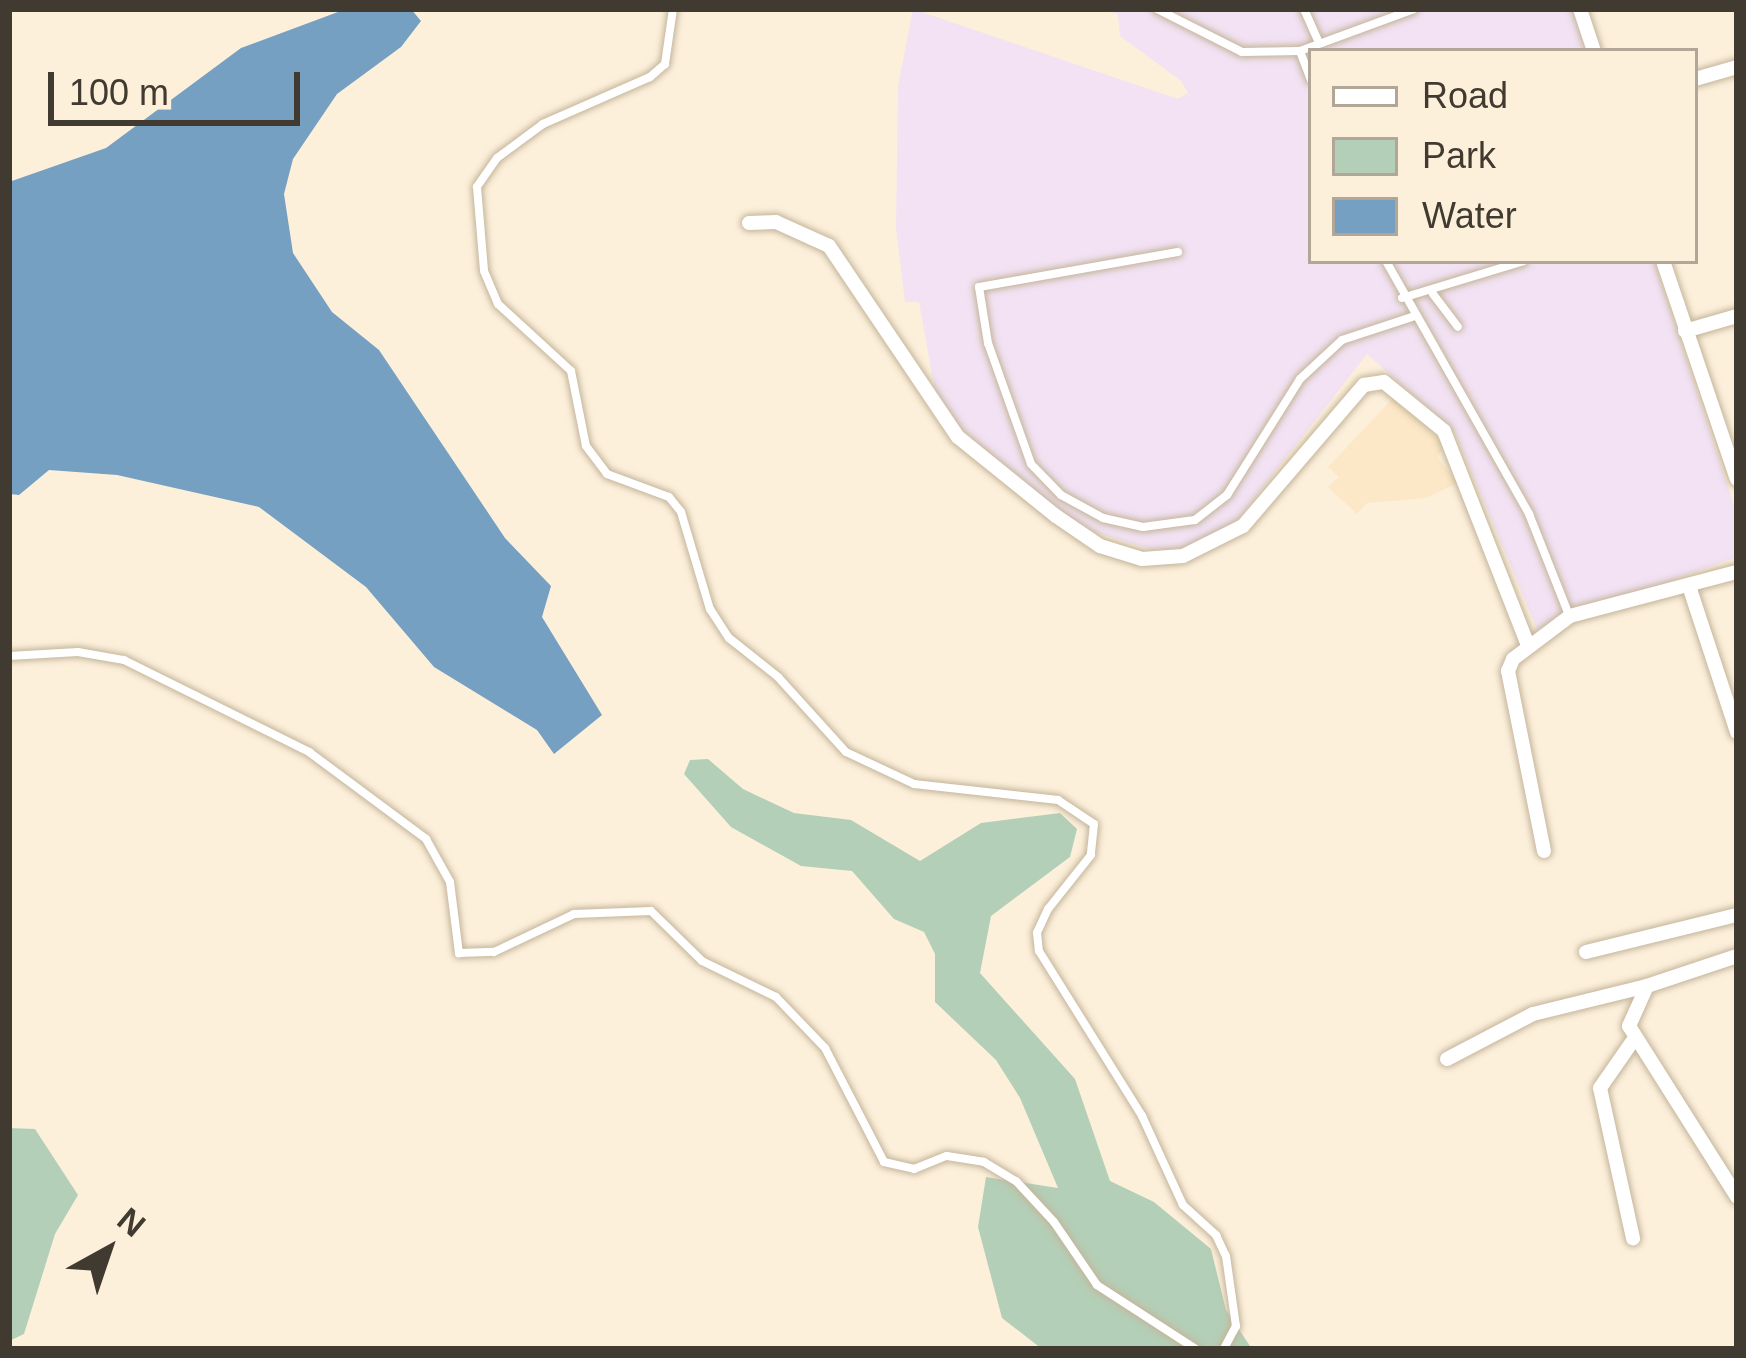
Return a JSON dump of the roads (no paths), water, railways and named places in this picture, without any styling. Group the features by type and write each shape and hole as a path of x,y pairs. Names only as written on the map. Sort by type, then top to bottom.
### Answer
{"street":[{"path":"1580,9 1593,48"},
{"path":"1698,78 1737,67"},
{"path":"749,223 776,222 829,246 958,437 1100,546 1142,559 1183,556 1243,526 1364,385 1384,382 1444,431 1528,645"},
{"path":"1664,264 1736,475"},
{"path":"1685,331 1737,316"},
{"path":"1544,851 1508,671 1528,645 1570,616 1737,572"},
{"path":"1689,586 1732,695 1737,732"},
{"path":"1586,952 1737,915"},
{"path":"1447,1059 1533,1014 1646,986 1737,956"},
{"path":"1646,986 1630,1014 1632,1042 1737,1197"},
{"path":"1632,1042 1600,1088 1633,1238"}],"lane":[{"path":"673,9 664,64 650,77 543,124 497,158 477,187 484,271 498,304 571,370 586,446 607,474 669,497 681,512 710,609 729,638 799,698 846,752 914,784 1058,800 1094,824 1091,855 1048,909 1039,951 1142,1116 1184,1205 1216,1235 1236,1326 1224,1349"},
{"path":"1157,9 1242,52 1300,50 1409,10"},
{"path":"1304,9 1319,44"},
{"path":"1366,9 1371,24"},
{"path":"1300,50 1308,72"},
{"path":"1178,252 979,287 988,343 1031,464 1061,495 1103,518 1143,527 1195,520 1226,495 1300,379 1342,340 1412,317"},
{"path":"1387,264 1412,317 1529,514 1570,616"},
{"path":"1402,298 1433,294 1516,264"},
{"path":"1433,294 1458,328"},
{"path":"9,656 78,652 124,660 309,752 426,839 450,882 459,952 494,952 574,914 651,911 702,962 776,998 826,1048 884,1162 914,1169 959,1156 1000,1171 1054,1222 1097,1286 1196,1349"}],"water":[{"path":"346,9 411,9 421,21 401,47 337,94 293,159 284,194 293,253 332,312 379,350 505,538 551,586 542,617 602,715 554,754 537,730 434,667 366,587 259,507 117,475 49,470 19,495 9,494 9,182 106,148 241,48"}]}
